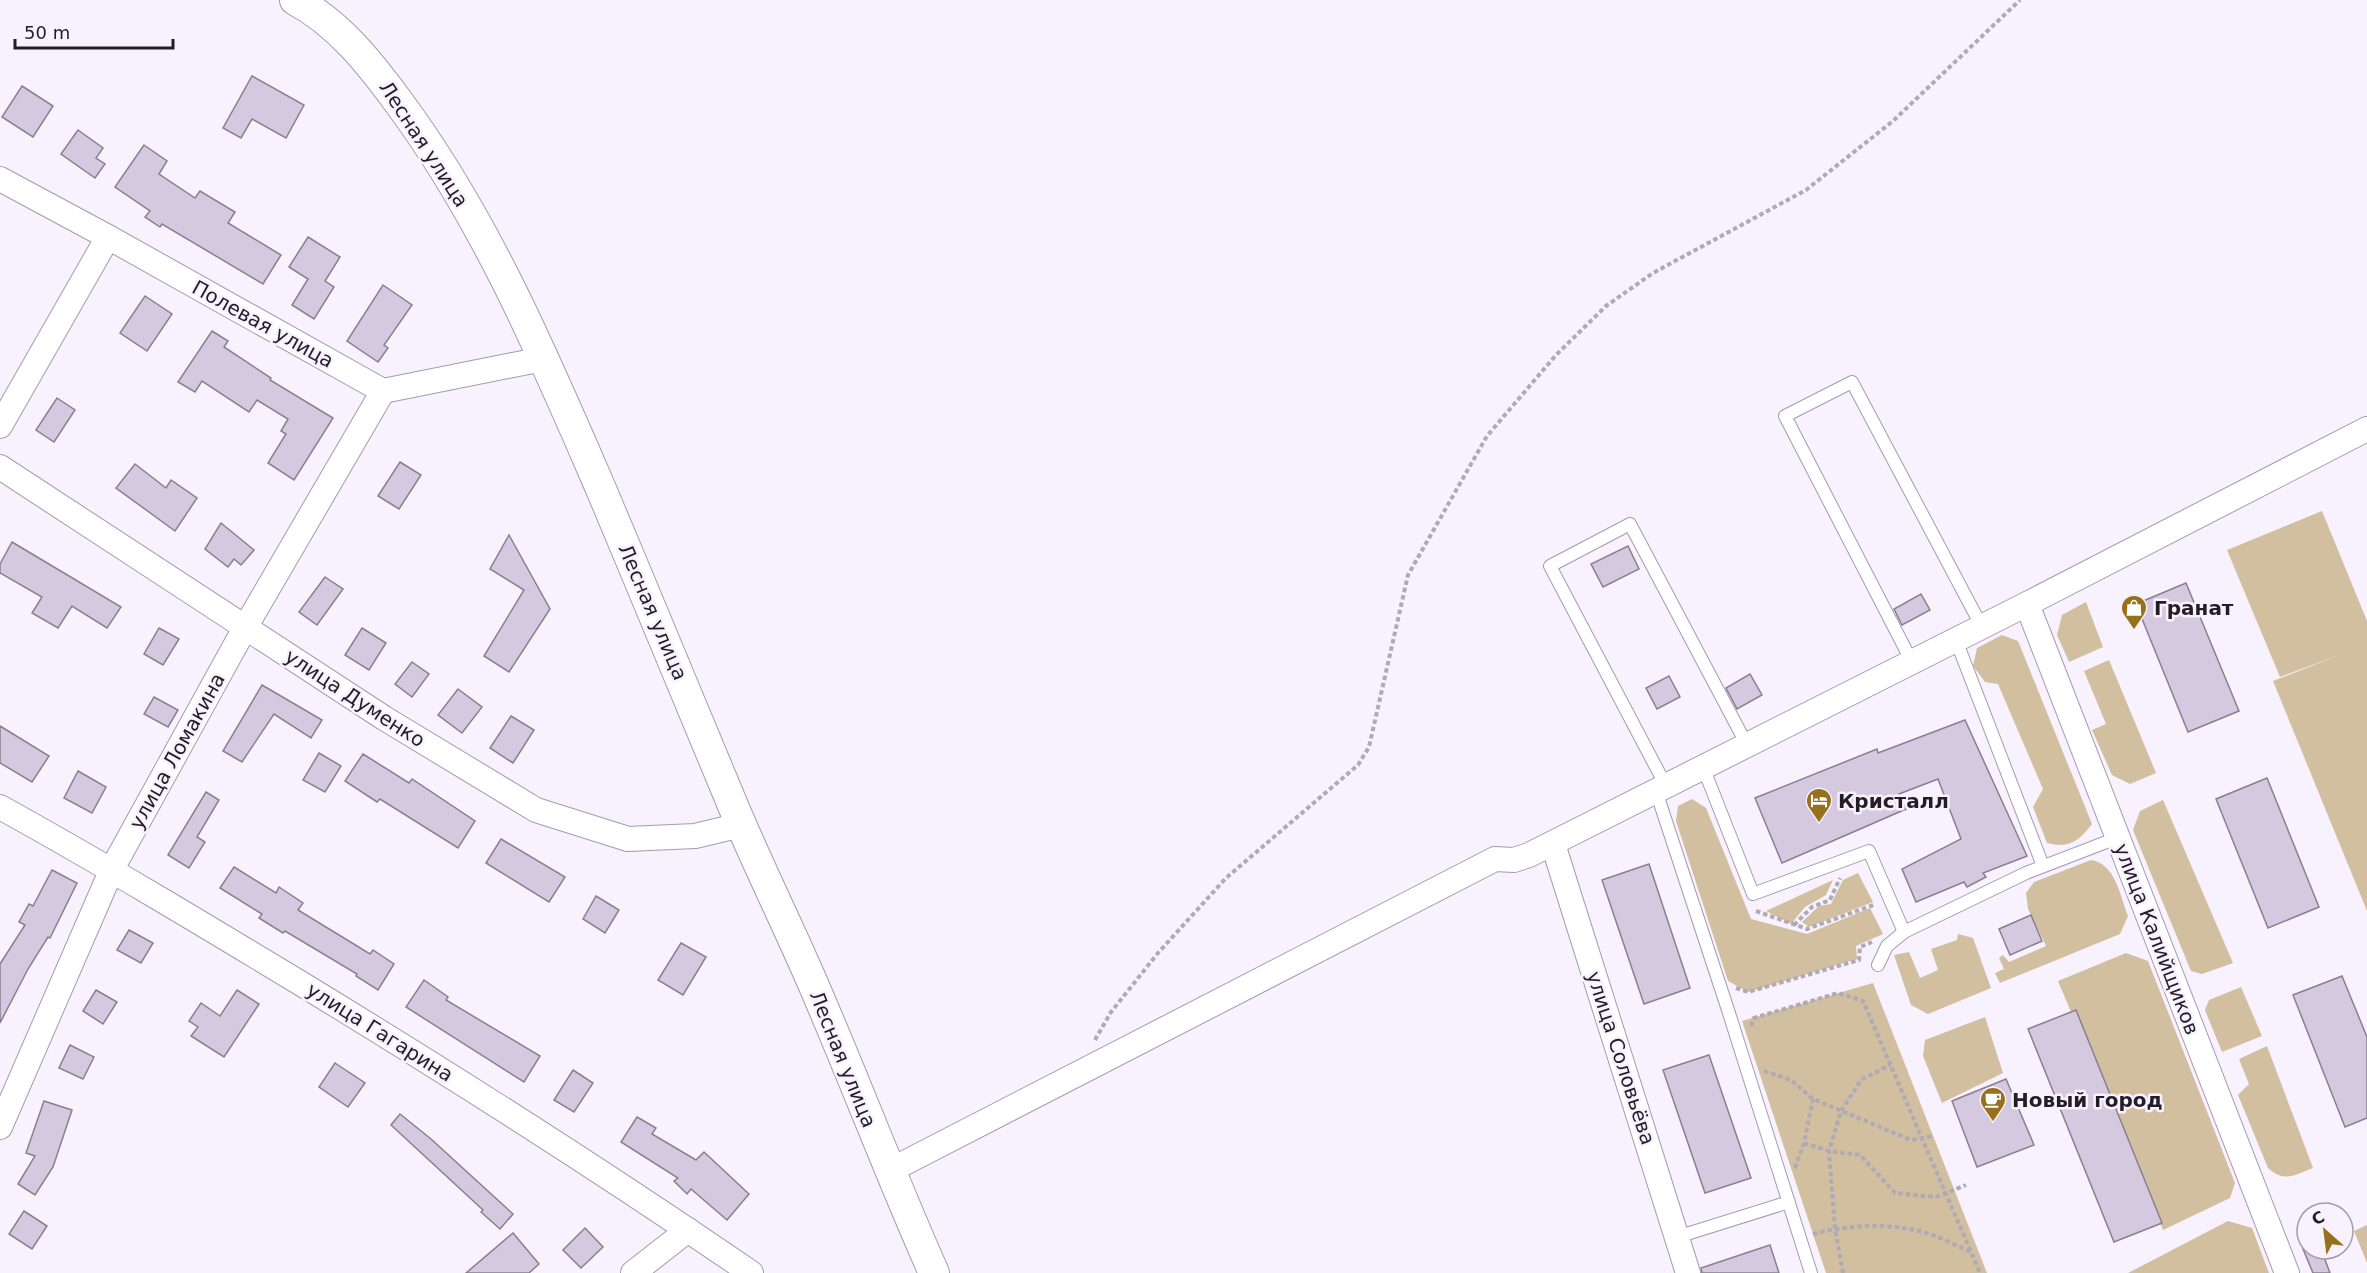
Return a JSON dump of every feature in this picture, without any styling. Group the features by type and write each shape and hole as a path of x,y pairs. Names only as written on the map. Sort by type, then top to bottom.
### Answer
{"street":[{"name":"Лесная улица","path":"295,0 324,19 371,65 418,129 448,174 523,314 619,532 741,825 817,993 889,1171 934,1273"},
{"name":"Полевая улица","path":"0,179 383,391"},
{"path":"0,426 108,237"},
{"path":"383,391 543,359"},
{"name":"улица Ломакина","path":"0,1127 112,869 246,626 383,391"},
{"path":"889,1171 1495,860 1514,860 1529,855 1982,627 2367,429"},
{"name":"улица Думенко","path":"0,467 384,718 536,810 628,839 695,836 741,825"},
{"name":"улица Калийщиков","path":"2026,604 2287,1273"},
{"name":"улица Гагарина","path":"0,807 112,869 418,1055 751,1273"},
{"name":"улица Соловьёва","path":"1553,843 1688,1273"},
{"path":"633,1273 688,1230"}],"lane":[{"path":"1912,662 1785,416 1852,382 1982,627"},
{"path":"1747,745 1630,525 1550,566 1661,788 1811,1273"},
{"path":"1956,640 2043,866"},
{"path":"1703,767 1753,894 1869,851 1904,932"},
{"path":"1878,965 1887,946 1904,932 2043,866 2117,838"},
{"path":"1677,1237 1789,1202"}],"path":[{"path":"1072,1077 1111,1012 1158,953 1226,878 1358,765 1369,747 1408,575 1487,436 1556,355 1606,306 1653,273 1806,190 1893,121 2020,0"},
{"path":"1794,925 1812,907 1830,900 1841,876"},
{"path":"1750,909 1807,930 1877,903"},
{"path":"1750,1027 1754,1018 1838,993 1863,1002 1980,1273"},
{"path":"1843,1273 1835,1228 1829,1151 1841,1111 1861,1080 1890,1065"},
{"path":"1761,1080 1758,1069 1791,1080 1813,1099 1911,1140 1933,1136"},
{"path":"1794,1171 1804,1143 1813,1099"},
{"path":"1804,1143 1829,1151 1860,1155 1894,1193 1936,1197 1966,1185"},
{"path":"1806,1236 1835,1228 1876,1225 1921,1231 1971,1252"}],"shaded area":[{"path":"2322,511 2367,621 2367,911 2273,681 2342,654 2280,677 2227,550"},
{"path":"2086,602 2103,647 2069,662 2057,635 2062,615"},
{"path":"2002,635 2018,641 2092,824 2078,839 2067,844 2047,843 2033,807 2043,789 1998,684 1985,682 1973,666 1977,648"},
{"path":"2109,660 2156,773 2130,784 2112,775 2092,730 2106,724 2084,671"},
{"path":"1692,799 1706,808 1751,919 1807,934 1870,908 1883,934 1856,946 1857,959 1748,992 1728,981 1676,821 1678,806"},
{"path":"2163,800 2233,963 2202,974 2191,971 2133,830 2140,811"},
{"path":"2091,860 2106,868 2116,882 2128,916 2120,934 2000,983 1995,973 2004,969 1999,958 2003,955 2009,962 2046,946 2028,909 2026,893 2034,882"},
{"path":"1858,873 1873,902 1809,927 1802,922 1819,906 1831,904 1843,880"},
{"path":"1833,880 1826,895 1805,907 1791,924 1766,911"},
{"path":"1958,934 1973,938 1991,988 1928,1014 1911,1005 1894,955 1909,952 1920,978 1938,970 1931,949 1957,940"},
{"path":"2126,953 2148,961 2235,1183 2230,1198 2163,1230 2058,981"},
{"path":"1873,983 1987,1273 1826,1273 1742,1021"},
{"path":"2241,987 2262,1036 2222,1052 2205,1010 2209,1000"},
{"path":"1985,1017 2003,1073 1942,1103 1923,1056 1925,1040"},
{"path":"2267,1046 2313,1168 2290,1176 2274,1173 2268,1168 2238,1095 2249,1084 2239,1059"},
{"path":"2228,1221 2252,1228 2269,1273 2128,1273"},
{"path":"2367,1225 2367,1263 2355,1233 2355,1231"}],"building":[{"path":"252,76 304,105 286,138 252,119 241,138 223,128"},
{"path":"22,86 53,106 33,137 2,117"},
{"path":"78,130 103,148 96,158 105,164 95,178 61,154"},
{"path":"144,145 167,161 159,174 195,198 200,191 235,212 228,223 281,255 263,284 162,224 160,227 145,217 150,211 115,187"},
{"path":"308,237 340,257 325,281 334,287 314,319 292,305 308,279 289,267"},
{"path":"383,285 412,305 384,345 388,348 378,362 347,341"},
{"path":"145,296 172,314 147,351 120,333"},
{"path":"212,331 228,341 224,347 271,378 270,380 333,418 294,480 268,463 286,434 281,431 288,419 257,400 249,412 202,381 195,392 178,382"},
{"path":"57,398 75,410 54,442 36,430"},
{"path":"400,462 421,475 399,509 378,496"},
{"path":"135,464 166,488 171,480 197,498 175,531 116,488"},
{"path":"221,523 254,550 241,565 234,559 228,567 205,549"},
{"path":"509,535 550,609 509,672 484,656 524,590 490,569"},
{"path":"12,542 121,607 107,628 72,606 58,628 32,613 42,597 0,573 0,564"},
{"path":"1628,546 1639,569 1603,587 1591,564"},
{"path":"325,577 343,589 317,625 299,612"},
{"path":"2186,583 2239,711 2188,732 2136,604"},
{"path":"1921,594 1930,610 1902,625 1894,609"},
{"path":"159,628 179,639 163,665 144,654"},
{"path":"362,628 386,643 369,670 345,655"},
{"path":"412,662 429,674 412,697 395,684"},
{"path":"1750,674 1762,695 1737,709 1726,688"},
{"path":"1669,676 1680,697 1657,709 1646,688"},
{"path":"262,685 322,720 311,738 274,714 242,762 223,751"},
{"path":"458,689 482,707 462,733 438,715"},
{"path":"154,697 178,710 168,727 144,714"},
{"path":"511,716 534,730 513,763 490,748"},
{"name":"Кристалл","path":"1965,720 2027,856 1983,873 1986,877 1967,887 1964,882 1916,902 1902,869 1961,839 1938,779 1899,794 1906,809 1782,863 1755,798 1877,749 1878,753"},
{"path":"0,726 49,756 32,782 0,763"},
{"path":"319,753 341,766 325,792 303,780"},
{"path":"363,754 409,783 412,779 475,821 458,848 380,799 377,802 345,781"},
{"path":"78,771 106,787 92,813 64,798"},
{"path":"2267,778 2319,907 2268,928 2216,799"},
{"path":"206,792 219,800 197,837 205,842 189,868 168,855"},
{"path":"501,839 565,877 549,902 486,863"},
{"path":"1649,864 1690,988 1644,1004 1602,880"},
{"path":"234,867 276,893 279,887 303,903 298,910 370,954 373,950 394,964 378,990 356,976 357,974 259,918 262,914 220,888"},
{"path":"52,870 77,883 50,938 48,937 28,969 0,1023 0,964 25,925 19,922 29,904 33,906"},
{"path":"596,896 619,910 605,933 583,919"},
{"path":"2031,915 2042,941 2010,955 1999,929"},
{"path":"129,930 153,943 141,963 117,950"},
{"path":"681,943 706,957 683,995 658,980"},
{"path":"2342,976 2367,1037 2367,1118 2345,1127 2293,995"},
{"path":"424,980 448,997 446,1000 540,1056 524,1082 406,1007"},
{"path":"96,990 117,1002 103,1024 83,1011"},
{"path":"237,990 259,1004 224,1057 191,1036 198,1027 189,1021 201,1003 220,1016"},
{"path":"2076,1010 2162,1223 2114,1242 2028,1029"},
{"path":"70,1045 94,1057 83,1079 59,1068"},
{"path":"1709,1055 1751,1178 1705,1193 1663,1070"},
{"path":"335,1063 365,1083 348,1107 319,1087"},
{"path":"573,1070 593,1083 574,1112 554,1100"},
{"name":"Новый город","path":"2006,1079 2034,1145 1977,1167 1952,1101"},
{"path":"44,1101 72,1110 53,1167 35,1195 18,1184 35,1156 26,1153"},
{"path":"400,1114 431,1139 513,1214 500,1229 481,1212 483,1210 391,1125"},
{"path":"637,1117 656,1128 652,1134 696,1160 704,1152 749,1194 727,1220 691,1189 687,1194 674,1181 678,1178 621,1142"},
{"path":"24,1211 47,1226 32,1249 9,1234"},
{"path":"585,1228 603,1247 581,1268 563,1250"},
{"path":"513,1233 539,1264 529,1273 466,1273"},
{"path":"1770,1245 1779,1273 1702,1273 1701,1268"},
{"path":"2308,1261 2326,1261 2330,1273 2313,1273"}],"place":[{"name":"Гранат","path":"2134,631"},
{"name":"Кристалл","path":"1819,824"},
{"name":"Новый город","path":"1993,1123"}]}
